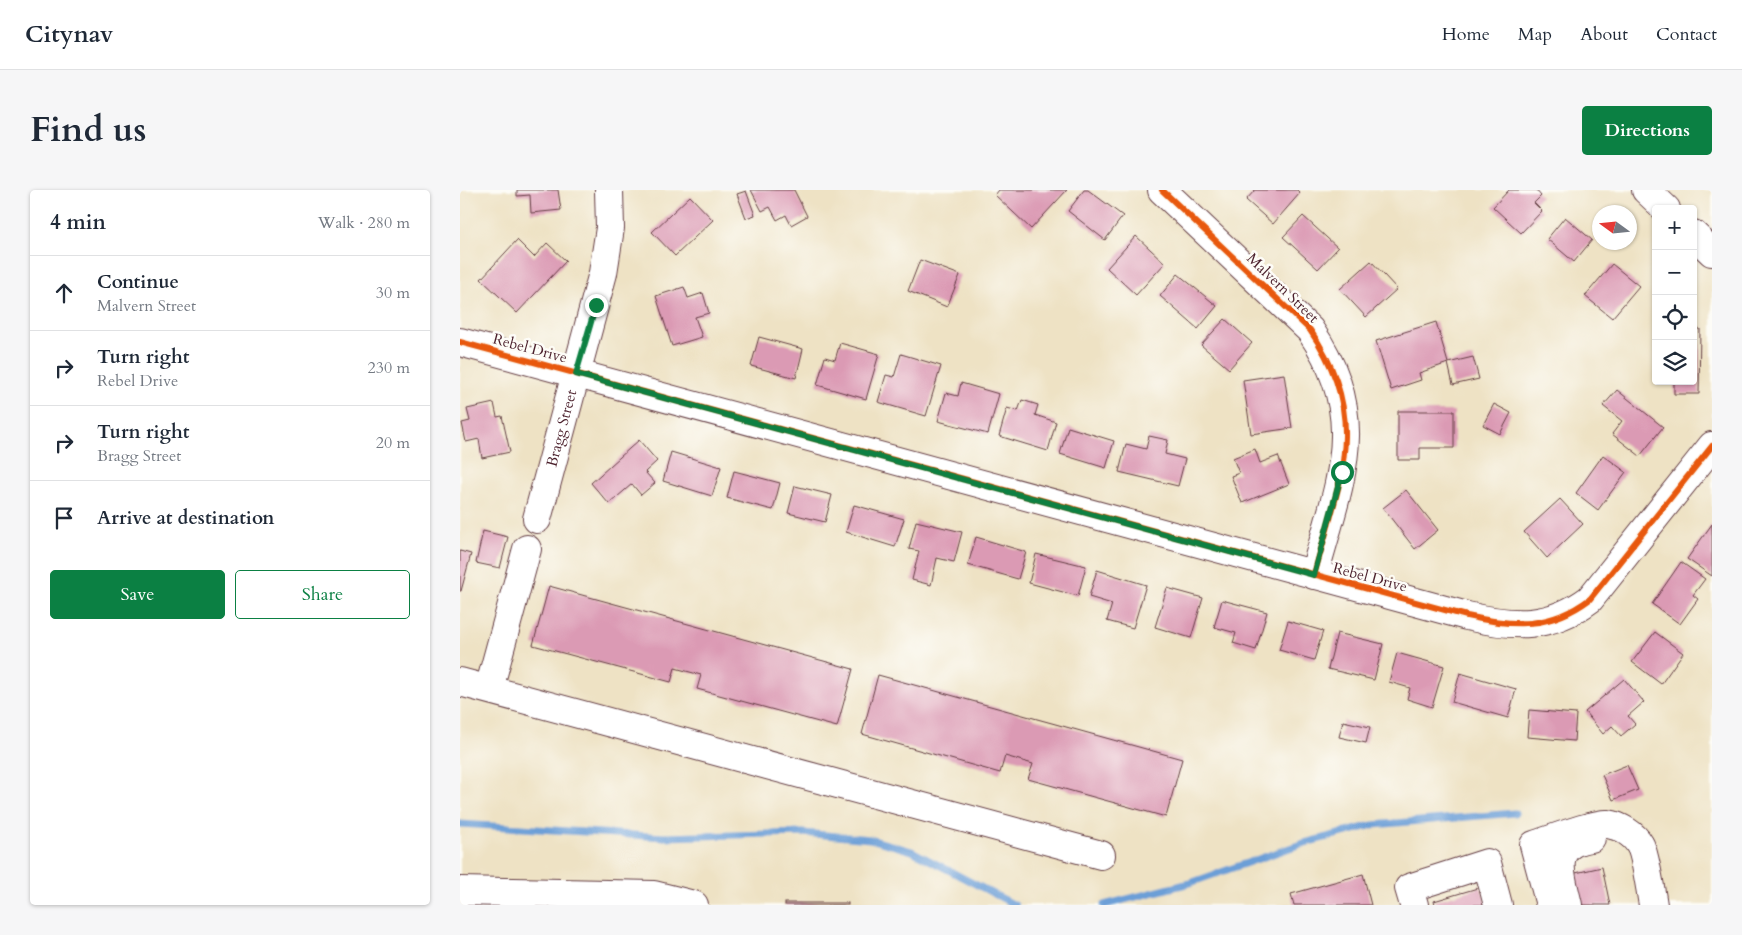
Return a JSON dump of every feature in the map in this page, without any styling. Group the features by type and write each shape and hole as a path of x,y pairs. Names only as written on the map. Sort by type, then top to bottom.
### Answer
{"street":[{"name":"Bragg Street","path":"537,519 598,297 608,250 610,228 609,190"},
{"name":"Malvern Street","path":"1162,190 1310,330 1322,348 1339,384 1343,403 1346,446 1342,472 1314,575"},
{"path":"1646,190 1662,205"},
{"path":"1697,238 1712,252"},
{"name":"Rebel Drive","path":"460,342 1314,575 1496,623 1514,625 1548,620 1578,608 1590,599 1712,446"},
{"path":"490,689 527,549"},
{"path":"460,682 1101,855"},
{"path":"1550,905 1534,845 1579,830 1607,824 1622,828 1632,835 1641,846 1654,905"},
{"path":"1568,905 1561,871 1561,858 1566,848 1573,842 1595,837 1608,837 1641,846"},
{"path":"1421,898 1477,866 1487,863 1498,905"},
{"path":"1477,866 1489,905"},
{"path":"460,891 654,895 694,905"}],"building":[{"path":"517,190 558,190 561,210 531,213 530,195 517,196"},
{"path":"751,190 794,190 807,216 791,225 786,215 777,220 770,207 762,211"},
{"path":"999,190 1067,190 1031,229 995,195"},
{"path":"1084,190 1088,190 1123,216 1105,240 1068,211"},
{"path":"1255,190 1297,190 1300,193 1273,224 1246,200"},
{"path":"1509,190 1536,190 1541,196 1534,203 1542,211 1521,233 1493,207"},
{"path":"746,191 755,215 746,218 737,194"},
{"path":"690,196 713,220 675,256 652,232"},
{"path":"1303,216 1338,248 1318,269 1283,237"},
{"path":"1565,217 1592,240 1574,262 1547,239"},
{"path":"1136,236 1165,263 1136,295 1107,268"},
{"path":"517,240 534,257 547,243 566,261 517,313 481,279"},
{"path":"920,260 960,275 947,307 908,291"},
{"path":"1371,261 1397,289 1366,317 1340,289"},
{"path":"1612,264 1639,286 1612,318 1585,296"},
{"path":"1178,274 1217,306 1198,329 1160,296"},
{"path":"684,287 688,298 703,293 709,313 695,317 702,337 672,346 656,296"},
{"path":"1225,319 1252,343 1229,369 1201,345"},
{"path":"1436,322 1448,363 1419,373 1421,380 1391,390 1376,341"},
{"path":"1697,329 1700,329 1699,394 1674,394 1674,385 1697,385"},
{"path":"759,337 803,349 796,378 751,366"},
{"path":"840,343 879,354 866,399 817,385 825,357 835,360"},
{"path":"901,354 941,366 926,416 878,402 886,375 894,377"},
{"path":"1473,357 1479,379 1453,385 1448,363"},
{"path":"1284,374 1292,428 1251,434 1243,380"},
{"path":"961,383 999,394 988,434 938,421 946,393 958,396"},
{"path":"1617,390 1663,427 1640,456 1612,434 1622,421 1603,406"},
{"path":"1022,400 1038,405 1035,415 1056,422 1048,451 999,436 1007,408 1018,411"},
{"path":"494,403 497,417 502,416 510,452 482,458 479,439 466,442 462,423 470,421 467,409"},
{"path":"1494,404 1511,413 1500,434 1483,425"},
{"path":"1398,411 1454,411 1454,448 1420,448 1420,460 1398,460"},
{"path":"1068,427 1114,441 1106,468 1060,454"},
{"path":"1149,436 1168,440 1165,454 1185,459 1178,486 1119,472 1126,444 1146,449"},
{"path":"639,440 657,461 645,472 655,483 641,495 632,484 609,504 591,483"},
{"path":"1255,449 1260,463 1278,456 1289,484 1242,503 1231,476 1239,473 1233,458"},
{"path":"671,452 721,467 712,496 663,481"},
{"path":"1603,455 1626,472 1598,510 1576,493"},
{"path":"734,471 780,483 773,510 727,498"},
{"path":"795,486 832,495 825,522 788,513"},
{"path":"1406,490 1438,530 1415,549 1383,508"},
{"path":"1560,499 1583,524 1547,558 1524,532"},
{"path":"854,505 904,519 895,547 846,532"},
{"path":"916,521 962,532 954,562 937,558 931,585 912,580 919,551 909,549"},
{"path":"1712,524 1712,576 1687,559"},
{"path":"483,531 508,537 500,568 476,563"},
{"path":"976,537 1026,552 1018,579 968,565"},
{"path":"460,551 471,554 461,591 460,591"},
{"path":"1036,554 1086,566 1078,596 1029,583"},
{"path":"1681,562 1705,579 1693,595 1698,599 1680,624 1652,604"},
{"path":"1097,570 1146,585 1133,628 1107,621 1112,604 1089,597"},
{"path":"549,586 853,669 837,727 697,689 701,675 675,668 671,682 533,645"},
{"path":"1167,588 1203,598 1191,638 1155,627"},
{"path":"1222,600 1267,612 1256,650 1233,643 1236,633 1214,627"},
{"path":"1288,621 1323,631 1314,660 1279,650"},
{"path":"1655,632 1683,653 1661,684 1632,662"},
{"path":"1337,633 1383,644 1374,680 1328,669"},
{"path":"1397,653 1444,666 1432,707 1407,699 1410,688 1389,682"},
{"path":"1460,673 1516,689 1508,718 1452,702"},
{"path":"878,675 1182,759 1166,817 1028,779 1033,764 1005,756 1000,773 862,734"},
{"path":"1624,679 1644,702 1628,716 1635,724 1621,736 1612,726 1603,734 1585,712"},
{"path":"1529,710 1576,714 1574,741 1527,737"},
{"path":"1343,721 1370,727 1366,743 1339,737"},
{"path":"1627,765 1638,790 1613,800 1602,775"},
{"path":"1602,867 1610,905 1578,905 1571,874"},
{"path":"1363,874 1371,905 1294,905 1291,894"},
{"path":"1481,887 1487,905 1435,905 1434,901"},
{"path":"785,903 848,903 848,905 785,905"}],"waterway":[{"path":"1104,905 1190,883 1301,844 1373,825 1515,813"},
{"path":"460,824 664,837 803,833 870,839 912,851 1015,905"}],"cycle path":[{"path":"1162,190 1310,330 1329,362 1340,392 1345,422 1344,451 1340,480 1314,575"},
{"path":"460,342 1467,616 1500,622 1531,623 1546,620 1561,616 1590,599 1712,446"}],"route":[{"path":"596,305 576,374 1314,575 1342,472"}]}
